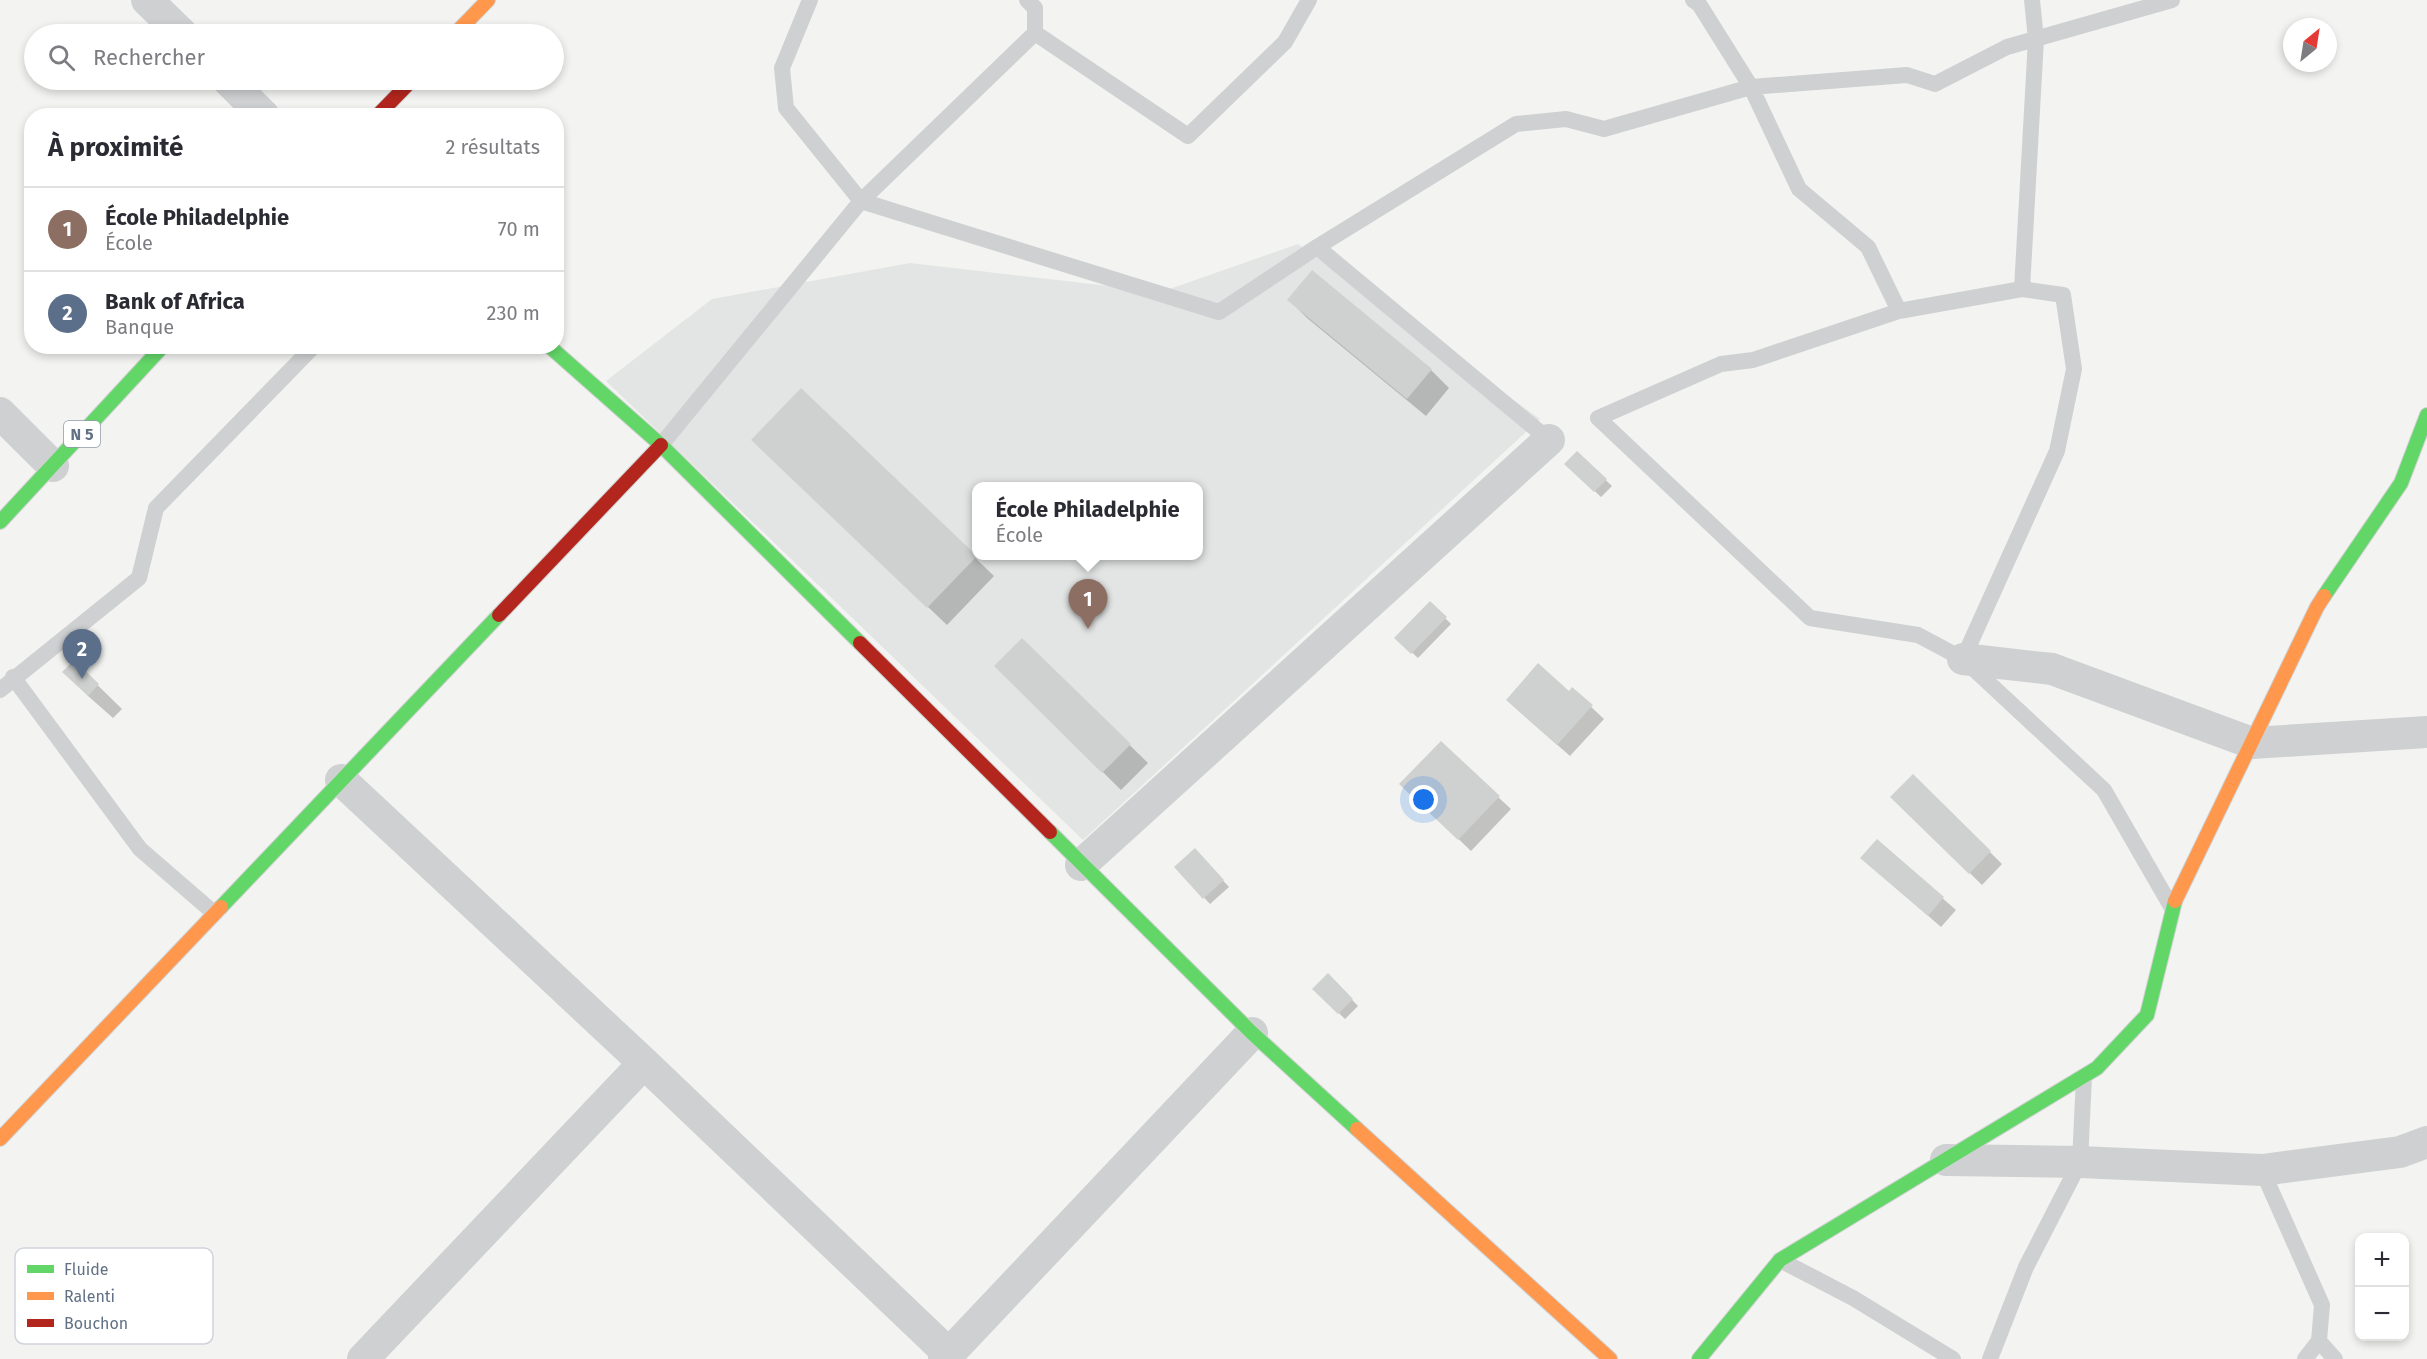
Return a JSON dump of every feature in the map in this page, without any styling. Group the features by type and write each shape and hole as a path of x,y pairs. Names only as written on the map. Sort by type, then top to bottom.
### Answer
{"main road":[{"path":"465,24 488,0"},
{"path":"385,108 402,90"},
{"name":"N 5","path":"0,522 156,354"},
{"path":"558,354 661,445 1252,1033 1610,1359"},
{"path":"1699,1359 1780,1260 2084,1077 2097,1068 2147,1015 2172,909 2317,607 2401,483 2427,415"},
{"path":"0,1139 661,445"}],"street":[{"path":"147,0 172,24"},
{"path":"238,90 256,108"},
{"path":"1,417 53,466"},
{"path":"1081,865 1549,440"},
{"path":"1963,659 2052,669 2252,743 2427,732"},
{"path":"341,780 644,1063 946,1357 1252,1033"},
{"path":"363,1359 644,1063"},
{"path":"1946,1160 2080,1162 2262,1170 2400,1152 2427,1142"}],"lane":[{"path":"810,0 782,68 786,108 861,201 1219,312 1317,247 1516,124 1566,119 1604,129 1751,87 1907,75 1935,84 2007,47 2172,0"},
{"path":"661,445 861,201 1035,33 1035,8 1027,0"},
{"path":"1035,33 1188,136 1285,42 1310,0"},
{"path":"1693,0 1699,3 1751,87 1799,189 1868,247 1899,311"},
{"path":"2022,289 2036,39 2032,0"},
{"path":"1317,247 1549,440"},
{"path":"1963,659 2056,451 2074,369 2063,295 2022,289 1899,311 1753,360 1721,364 1598,418 1810,618 1917,635 1963,659 2104,790 2172,909"},
{"path":"0,690 13,677 139,578 156,508 306,354"},
{"path":"13,677 140,849 214,913"},
{"path":"1990,1359 2026,1267 2080,1162 2084,1077"},
{"path":"2262,1170 2322,1305 2319,1341 2305,1359"},
{"path":"1780,1260 1853,1298 1953,1359"},
{"path":"2319,1341 2335,1359"}],"shaded area":[{"path":"1298,244 1540,419 1083,840 606,381 712,299 910,263 1161,292"}],"building":[{"path":"1312,270 1432,369 1407,399 1287,300"},
{"path":"801,388 972,551 973,560 927,608 751,440"},
{"path":"1577,451 1607,479 1594,492 1564,464"},
{"path":"1430,601 1447,617 1411,654 1394,638"},
{"path":"1022,638 1131,744 1102,773 994,666"},
{"path":"74,660 99,684 88,696 62,672"},
{"path":"1538,663 1569,691 1572,687 1593,705 1557,745 1506,700"},
{"path":"1441,741 1500,796 1458,840 1399,784"},
{"path":"1913,774 1991,851 1969,874 1890,797"},
{"path":"1877,839 1944,897 1928,916 1860,858"},
{"path":"1195,848 1224,880 1203,899 1174,867"},
{"path":"1328,973 1353,999 1338,1014 1312,989"}],"traffic: fast":[{"path":"0,522 156,354"},
{"path":"558,354 661,445 860,643"},
{"path":"2324,596 2401,483 2427,415"},
{"path":"221,907 499,615"},
{"path":"1050,832 1252,1033 1357,1129"},
{"path":"1699,1359 1780,1260 2097,1068 2147,1015 2175,901"}],"traffic: slow":[{"path":"465,24 488,0"},
{"path":"2175,901 2324,596"},
{"path":"0,1139 221,907"},
{"path":"1357,1129 1610,1359"}],"traffic: jam":[{"path":"385,108 402,90"},
{"path":"499,615 661,445"},
{"path":"860,643 1050,832"}],"place":[{"name":"École Philadelphie","path":"1088,629"},
{"name":"Bank of Africa","path":"82,679"}]}
